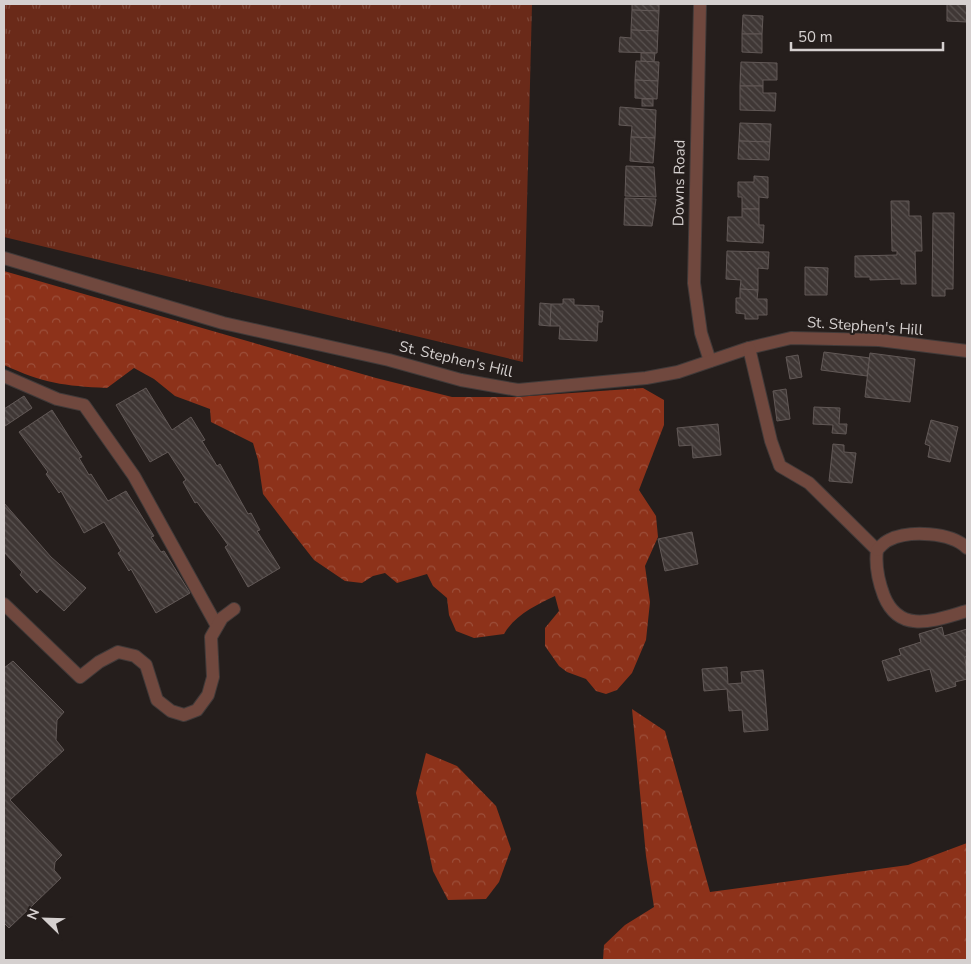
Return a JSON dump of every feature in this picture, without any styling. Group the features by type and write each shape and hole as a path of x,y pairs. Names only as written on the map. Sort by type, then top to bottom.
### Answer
{"street":[{"name":"Downs Road","path":"700,4 694,284 701,332 710,361"},
{"name":"St. Stephen's Hill","path":"4,258 223,323 389,360 461,380 518,390 646,378 678,372 749,348 792,338 879,340 967,351"},
{"path":"749,348 771,441 780,466 809,483 877,550"},
{"path":"4,376 57,398 84,406 134,476 217,626"},
{"path":"967,548 961,542 934,534 888,540 877,550 876,563 880,584 889,608 900,618 908,621 931,620 967,611"},
{"path":"4,604 80,678 99,662 118,652 135,656 146,665 156,700 171,711 184,715 197,710 208,695 213,677 211,636 222,618 234,609"}],"green space":[{"path":"4,4 532,4 523,362 4,237"},
{"path":"4,271 376,378 452,397 515,397 643,388 664,400 664,425 639,490 656,516 658,537 645,566 650,602 646,640 632,673 617,690 606,694 596,691 586,679 567,672 559,666 545,646 545,628 559,611 555,596 520,616 504,634 474,638 456,631 449,615 447,598 433,586 427,574 397,583 385,573 373,576 362,583 345,581 314,560 263,494 258,460 253,443 211,422 210,409 175,396 154,379 134,368 107,388 78,386 42,380 4,365"},
{"path":"632,709 665,731 710,892 908,865 967,843 967,960 603,960 604,945 625,925 654,907 646,856"},
{"path":"426,753 457,766 496,806 511,849 499,882 486,899 448,900 433,871 416,793"}],"building":[{"path":"632,4 659,4 659,11 632,10"},
{"path":"947,4 967,4 967,22 947,21"},
{"path":"632,10 659,11 658,31 631,30"},
{"path":"743,15 763,16 762,34 742,34"},
{"path":"631,30 658,31 657,53 619,52 620,37 631,38"},
{"path":"742,34 762,34 762,53 742,52"},
{"path":"641,53 655,53 654,62 641,61"},
{"path":"636,61 659,62 658,81 635,80"},
{"path":"741,62 777,63 777,80 763,80 763,86 740,86"},
{"path":"635,80 658,81 657,99 635,98"},
{"path":"740,86 763,86 763,93 776,93 775,111 740,110"},
{"path":"642,99 653,99 653,106 642,106"},
{"path":"620,107 656,110 655,138 631,137 632,126 619,125"},
{"path":"740,123 771,124 770,142 739,141"},
{"path":"631,137 655,138 653,163 630,161"},
{"path":"739,141 770,142 769,160 738,159"},
{"path":"626,166 654,167 656,197 625,196"},
{"path":"754,176 768,177 768,198 759,197 759,209 742,209 742,197 738,197 738,182 754,182"},
{"path":"625,198 656,199 652,226 624,225"},
{"path":"891,201 909,201 909,216 921,216 922,251 915,251 916,284 901,284 901,279 870,280 870,277 855,277 855,256 897,255 897,251 892,251"},
{"path":"742,209 759,209 759,225 764,225 763,243 727,241 728,217 742,217"},
{"path":"933,213 954,213 953,289 945,289 945,296 932,296"},
{"path":"727,251 769,252 768,269 758,268 758,290 740,289 741,280 726,279"},
{"path":"805,267 828,268 827,295 805,295"},
{"path":"740,289 758,290 757,299 767,299 767,315 758,315 758,319 745,319 745,314 736,313 736,298 740,298"},
{"path":"563,299 574,299 574,305 599,306 599,311 603,311 602,322 598,322 597,341 559,339 560,326 550,326 551,304 563,304"},
{"path":"540,303 551,304 550,326 539,325"},
{"path":"824,352 870,358 867,376 821,370"},
{"path":"870,353 915,359 910,402 865,397"},
{"path":"798,355 802,377 790,379 786,357"},
{"path":"146,388 172,430 191,417 205,440 202,441 217,466 220,464 248,514 251,513 260,530 257,531 280,568 248,587 225,547 228,545 197,502 195,503 183,482 186,480 168,452 150,462 116,405"},
{"path":"786,389 790,419 777,421 773,391"},
{"path":"24,396 32,408 5,426 4,409"},
{"path":"814,407 840,408 839,424 847,424 846,434 832,433 833,425 813,424"},
{"path":"52,410 82,457 79,458 89,475 91,474 108,501 126,491 154,536 151,537 161,552 164,551 190,593 156,613 131,569 129,571 118,553 121,551 104,522 84,533 61,491 59,493 46,474 48,472 19,432"},
{"path":"931,420 958,427 950,462 928,457 930,446 925,444"},
{"path":"718,424 721,455 693,458 692,445 679,446 677,428"},
{"path":"833,444 844,445 844,452 856,453 852,483 829,481"},
{"path":"4,503 51,557 86,588 64,611 40,589 37,593 20,575 22,572 4,552"},
{"path":"692,532 698,564 665,571 658,539"},
{"path":"942,627 944,636 967,629 967,656 965,657 967,679 955,682 956,686 936,692 930,669 888,681 882,661 901,655 899,649 921,642 919,634"},
{"path":"13,661 64,712 57,720 56,740 64,750 10,800 62,855 55,862 54,870 61,878 9,928 4,923 4,668"},
{"path":"727,667 728,684 742,683 741,672 763,670 768,730 744,732 742,710 729,711 727,689 704,691 702,669"}]}
